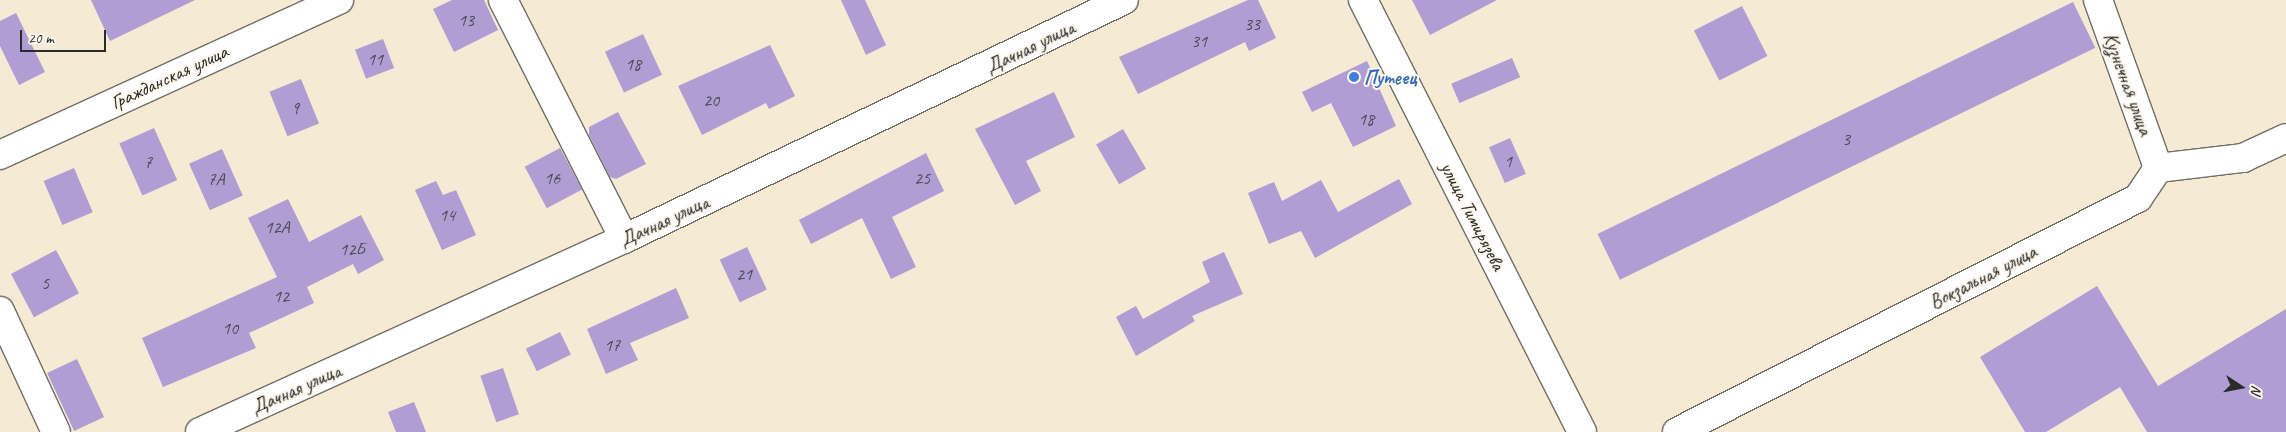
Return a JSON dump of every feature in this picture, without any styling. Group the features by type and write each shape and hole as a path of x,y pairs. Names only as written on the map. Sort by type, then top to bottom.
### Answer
{"street":[{"name":"Гражданская улица","path":"0,155 339,0"},
{"path":"503,0 624,239"},
{"name":"Дачная улица","path":"200,432 624,239 1124,0"},
{"name":"улица Тимирязева","path":"1363,0 1582,432"},
{"name":"Кузнечная улица","path":"2098,0 2158,168"},
{"path":"2158,168 2243,158 2286,138"},
{"name":"Вокзальная улица","path":"1676,432 2138,198 2158,168"},
{"path":"0,311 56,432"}],"building":[{"path":"91,0 195,0 110,41"},
{"path":"452,0 484,0 498,30 454,52 433,9"},
{"path":"841,0 865,0 886,45 866,55"},
{"path":"1248,0 1258,0 1276,38 1249,51 1245,42 1138,94 1119,57"},
{"path":"1412,0 1497,0 1430,35"},
{"path":"2073,2 2095,48 1620,280 1598,234"},
{"path":"1742,6 1767,56 1719,80 1694,31"},
{"path":"16,13 45,72 19,85 0,46 0,21"},
{"path":"643,34 662,75 624,93 605,52"},
{"path":"383,39 394,68 366,79 355,50"},
{"path":"770,45 795,96 769,109 766,103 702,135 678,86"},
{"path":"1512,58 1520,77 1459,103 1451,84"},
{"path":"1367,61 1396,126 1353,147 1331,103 1312,112 1302,92"},
{"path":"301,79 319,124 287,136 269,92"},
{"path":"1054,92 1075,137 1026,161 1041,191 1015,205 975,129"},
{"path":"618,112 646,164 616,179 610,177 589,135 589,127"},
{"path":"154,128 177,180 142,196 119,143"},
{"path":"1123,129 1146,169 1119,184 1096,145"},
{"path":"1510,138 1526,174 1505,183 1489,147"},
{"path":"560,148 582,189 547,208 525,167"},
{"path":"222,149 243,196 210,210 189,164"},
{"path":"926,153 944,191 892,217 916,267 891,279 862,218 811,244 799,220"},
{"path":"74,168 93,212 62,225 44,181"},
{"path":"1399,179 1412,204 1315,258 1301,231 1269,244 1248,193 1274,182 1282,201 1321,180 1338,212"},
{"path":"436,181 443,195 456,190 476,235 442,250 415,190"},
{"path":"288,199 309,242 361,215 384,260 358,274 353,264 307,287 314,303 249,333 256,348 163,387 142,338 277,277 248,218"},
{"path":"747,247 767,290 740,302 720,260"},
{"path":"56,250 79,293 34,317 11,274"},
{"path":"1224,252 1243,294 1192,316 1195,321 1136,356 1116,317 1136,306 1143,319 1210,282 1202,262"},
{"path":"2097,286 2158,386 2286,309 2286,432 2147,432 2120,387 2046,432 2025,432 1980,357"},
{"path":"676,288 689,318 630,343 638,360 606,374 587,329"},
{"path":"560,332 571,354 537,371 526,349"},
{"path":"77,359 104,417 74,431 47,373"},
{"path":"503,368 519,414 496,422 480,376"},
{"path":"414,402 426,432 396,432 388,412"}],"place":[{"name":"Путеец","path":"1354,77"}]}
